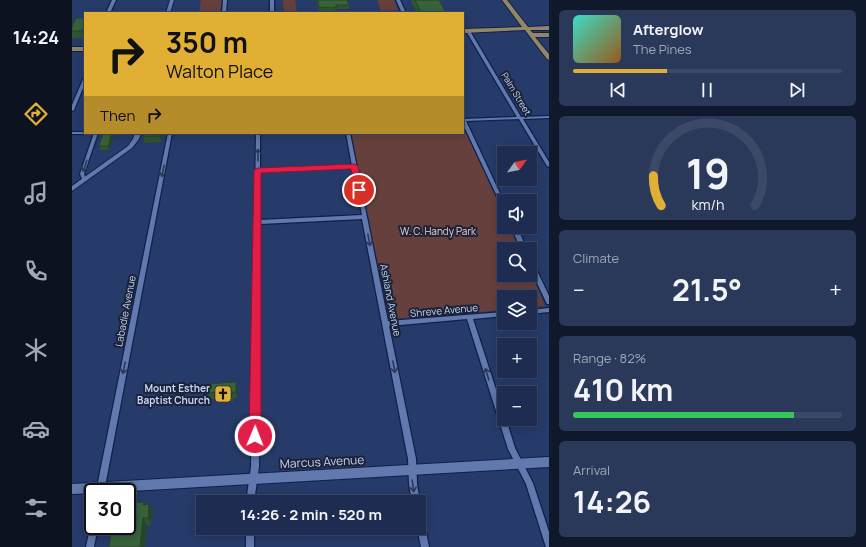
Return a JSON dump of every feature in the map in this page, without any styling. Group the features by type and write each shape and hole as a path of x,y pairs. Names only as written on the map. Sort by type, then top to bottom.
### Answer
{"main road":[{"path":"504,0 549,58"},
{"path":"468,33 549,28"},
{"path":"468,33 549,35"},
{"path":"72,43 84,43"},
{"path":"72,49 84,49"}],"street":[{"path":"108,12 114,0"},
{"path":"168,12 172,0"},
{"path":"224,12 225,0"},
{"path":"272,0 272,12"},
{"path":"398,0 404,12"},
{"name":"Palm Street","path":"468,33 549,166"},
{"path":"72,110 84,80"},
{"path":"464,120 549,117"},
{"path":"464,122 498,194"},
{"path":"72,133 84,133"},
{"path":"84,179 82,174 96,134"},
{"path":"72,189 130,147 138,134"},
{"name":"Labadie Avenue","path":"101,483 170,134"},
{"path":"251,495 255,467 258,134"},
{"name":"Ashland Avenue","path":"348,134 412,459 415,495"},
{"path":"258,170 354,166"},
{"path":"258,222 364,217"},
{"path":"537,277 549,302"},
{"path":"537,311 549,310"},
{"name":"Shreve Avenue","path":"386,324 497,315"},
{"path":"469,317 512,449 528,482 549,544"},
{"name":"Marcus Avenue","path":"136,487 253,479 549,462"},
{"name":"Marcus Avenue","path":"72,489 84,489"},
{"path":"90,547 92,535"},
{"path":"250,535 250,547"},
{"path":"423,535 425,547"}],"green space":[{"path":"201,0 222,0 220,12 199,12"},
{"path":"283,0 295,0 297,12 284,12"},
{"path":"377,0 394,0 398,10 381,11"},
{"name":"W. C. Handy Park","path":"464,128 497,200 497,234 513,234 517,242 497,242 497,282 535,282 545,306 537,307 537,290 497,290 497,311 393,319 388,316 351,134 464,134"}],"building":[{"path":"318,0 347,0 349,5 336,5 337,7 334,7 335,8 319,7"},
{"path":"415,0 439,0 445,12 421,12"},
{"path":"76,18 84,18 84,28 82,31 72,31"},
{"path":"103,134 112,134 108,146 99,146"},
{"path":"143,134 160,134 160,136 143,136"},
{"path":"236,382 236,392 232,392 232,396 226,396 227,392 208,393 208,384"},
{"path":"136,502 144,502 143,505 149,504 148,518 143,518 140,547 109,547 111,535 136,535"}],"place":[{"name":"Mount Esther Baptist Church","path":"223,394"}],"route":[{"path":"255,436 258,170 354,166 359,190"}]}
